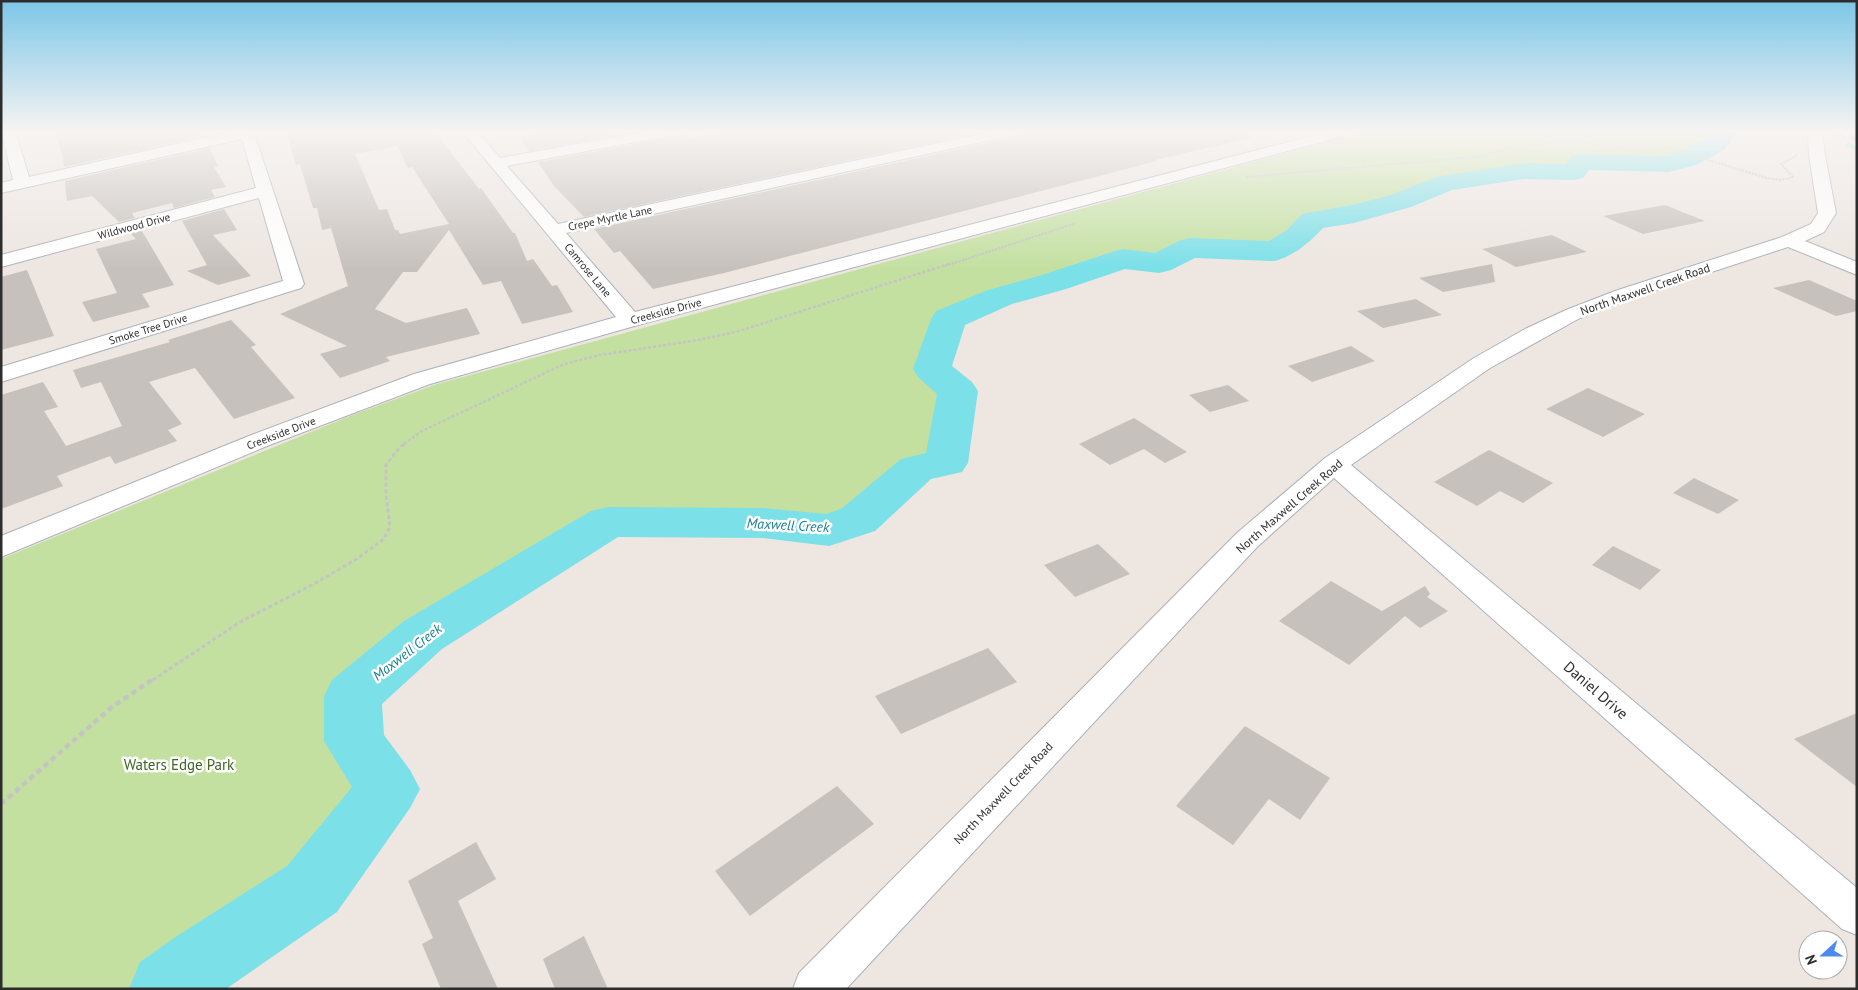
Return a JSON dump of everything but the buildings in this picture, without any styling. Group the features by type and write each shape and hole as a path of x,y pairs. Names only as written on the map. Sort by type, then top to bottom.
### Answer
{"street":[{"path":"20,176 22,183"},
{"path":"1,188 51,176"},
{"path":"261,176 266,191"},
{"name":"Camrose Lane","path":"508,176 630,320"},
{"name":"Crepe Myrtle Lane","path":"554,230 804,176"},
{"name":"Creekside Drive","path":"1,548 263,439 422,379 630,320 1167,176"},
{"name":"North Maxwell Creek Road","path":"815,989 1247,540 1334,464 1482,363 1573,314 1622,295 1789,241 1818,228 1827,213 1821,176"},
{"name":"Wildwood Drive","path":"1,261 266,191"},
{"name":"Smoke Tree Drive","path":"1,375 294,284 266,191"},
{"path":"1789,241 1857,269"},
{"name":"Daniel Drive","path":"1334,464 1857,915"}],"path":[{"path":"1239,178 1259,176"},
{"path":"1761,176 1782,180 1792,176"},
{"path":"1,804 112,707 240,622 321,580 384,539 390,527 386,495 386,465 399,448 422,431 564,364 611,352 712,338 760,326 1081,222"}],"green space":[{"name":"Waters Edge Park","path":"1201,176 1490,176 1446,183 1401,201 1354,214 1313,220 1298,237 1275,251 1190,248 1159,263 1123,259 1054,282 1000,297 950,319 932,368 958,391 946,463 917,468 858,520 829,530 763,523 608,522 423,635 353,696 354,741 388,789 312,889 203,961 167,989 1,989 1,559 350,416 437,384"}],"waterway":[{"name":"Maxwell Creek","path":"167,989 203,961 312,889 388,789 354,741 353,696 423,635 525,571 608,522 763,523 829,530 858,520 917,468 946,463 958,391 932,369 949,319 1000,297 1054,282 1123,259 1159,263 1190,248 1275,251 1298,237 1313,220 1354,214 1401,201 1446,183 1490,176"}]}
